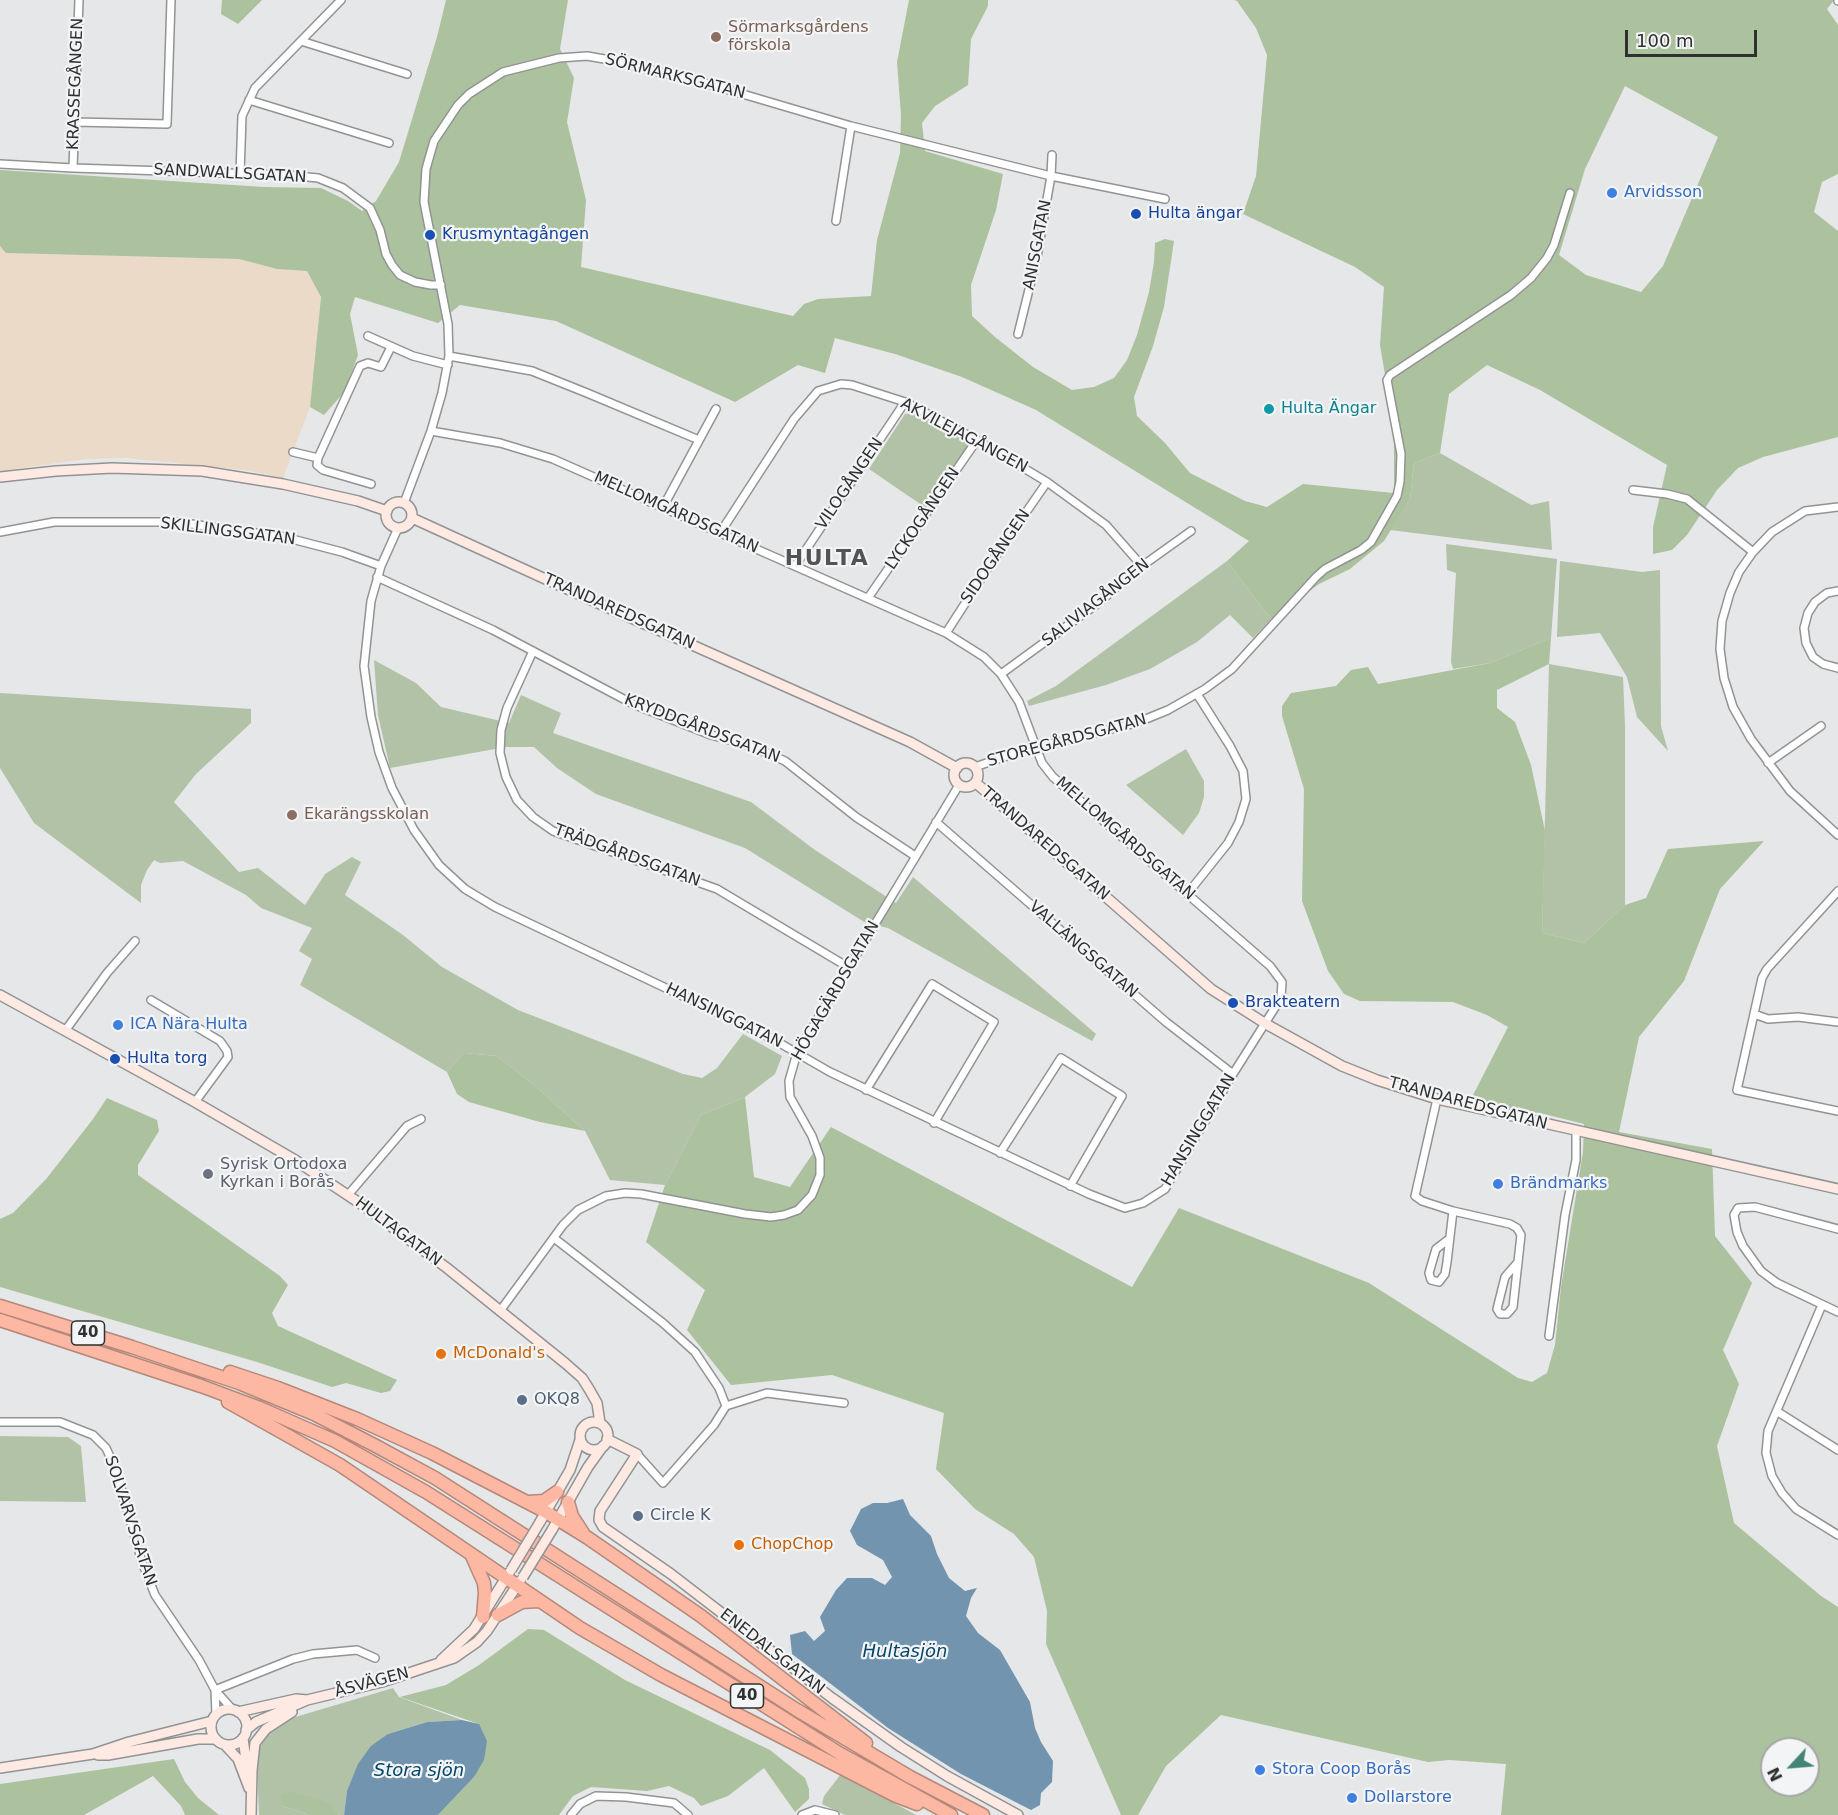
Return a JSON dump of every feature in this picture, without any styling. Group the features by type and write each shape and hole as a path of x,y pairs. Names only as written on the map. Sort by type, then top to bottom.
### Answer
{"highway":[{"name":"40","path":"0,1306 175,1361 238,1383 314,1414 435,1478 797,1710 910,1777 983,1815"},
{"name":"40","path":"0,1320 201,1386 260,1408 335,1441 426,1492 839,1753 951,1815"},
{"path":"175,1361 234,1373 357,1419 432,1453 527,1502 555,1525 588,1538 720,1630 910,1777"},
{"path":"201,1386 340,1465 471,1555 520,1581 538,1601 661,1675 896,1796 946,1815"},
{"path":"527,1502 544,1501 557,1492"},
{"path":"568,1502 573,1516 588,1538"},
{"path":"471,1555 485,1593 483,1617"},
{"path":"498,1615 522,1602 538,1601"}],"street":[{"name":"KRASSEGÅNGEN","path":"73,168 79,0"},
{"path":"74,122 166,124 171,0"},
{"path":"240,174 242,120 255,87 341,0"},
{"path":"301,41 407,74"},
{"name":"SÖRMARKSGATAN","path":"404,503 431,430 442,393 449,356 448,324 424,202 426,170 434,141 458,105 469,94 503,72 559,58 587,56 610,60 712,85 851,126 1051,176 1165,199"},
{"path":"249,100 389,143"},
{"path":"836,221 851,126"},
{"name":"ANISGATAN","path":"1018,334 1037,257 1051,176 1052,155"},
{"name":"SANDWALLSGATAN","path":"0,164 318,178 343,188 370,208 380,230 386,254 400,275 415,282 441,285"},
{"name":"STOREGÅRDSGATAN","path":"975,767 1037,747 1136,723 1168,710 1197,694 1232,669 1325,569 1355,554 1371,542 1386,518 1400,482 1401,454 1387,380 1390,375 1511,295 1531,278 1554,245 1570,194"},
{"path":"368,336 391,347 448,365"},
{"path":"372,484 323,470 317,465 318,458 360,366 368,363 381,367 391,347"},
{"path":"449,356 532,371 699,440"},
{"name":"AKVILEJAGÅNGEN","path":"720,532 794,419 822,388 841,384 852,385 904,402 977,440 1047,482 1106,525 1142,566"},
{"name":"VILOGÅNGEN","path":"795,566 904,402"},
{"path":"663,507 716,409"},
{"name":"MELLOMGÅRDSGATAN","path":"431,430 500,443 553,459 946,633 984,657 1001,674 1019,702 1042,763 1053,777 1188,893 1278,975 1282,982 1281,998 1266,1024"},
{"name":"LYCKOGÅNGEN","path":"868,598 977,440"},
{"path":"293,452 318,458"},
{"path":"0,477 112,468 202,471 255,478 312,490 387,511"},
{"name":"SIDOGÅNGEN","path":"946,633 1047,482"},
{"path":"1633,490 1687,499 1753,552"},
{"path":"394,503 404,503 411,509 412,518 407,526 398,528 388,522 387,511 394,503"},
{"path":"1838,507 1805,511 1772,532 1753,552 1739,572 1730,593 1722,621 1720,649 1724,678 1733,707 1751,739 1790,791 1838,835"},
{"name":"TRANDAREDSGATAN","path":"412,518 590,600 910,741 957,768"},
{"name":"SKILLINGSGATAN","path":"0,531 54,522 177,522 247,531 304,542 381,566"},
{"name":"HANSINGGATAN","path":"398,528 381,566 371,601 364,666 370,717 392,788 414,830 439,865 465,889 495,907 769,1037 830,1072 934,1123 1125,1208 1151,1200 1165,1189 1233,1074 1266,1024"},
{"name":"SALIVIAGÅNGEN","path":"1001,674 1191,531"},
{"name":"KRYDDGÅRDSGATAN","path":"377,577 493,630 633,704 711,735 748,745 785,761 856,817 915,856"},
{"path":"1838,591 1827,593 1815,602 1808,613 1804,628 1806,643 1813,657 1823,664 1838,668"},
{"name":"TRÄDGÅRDSGATAN","path":"532,651 507,708 501,730 500,753 506,777 517,800 533,817 553,831 717,889 848,967"},
{"path":"1188,893 1228,843 1239,822 1246,799 1243,771 1197,694"},
{"path":"1768,763 1821,726"},
{"path":"966,763 975,767 978,775 976,783 968,787 958,785 954,777 957,768 966,763"},
{"name":"TRANDAREDSGATAN","path":"976,783 1212,989 1266,1024 1342,1066 1437,1099 1838,1189"},
{"name":"HÖGAGÄRDSGATAN","path":"500,1311 563,1225 578,1209 588,1203 625,1193 641,1194 771,1217 798,1210 812,1195 820,1174 820,1158 812,1136 790,1097 789,1081 797,1053 958,785"},
{"name":"VALLÄNGSGATAN","path":"936,822 1166,1022 1233,1074"},
{"path":"1838,891 1767,969 1762,978 1737,1090 1838,1111"},
{"path":"65,1031 107,974 135,941"},
{"path":"866,1090 932,984 994,1022 934,1123"},
{"name":"HULTAGATAN","path":"0,995 195,1102 295,1160 348,1195 447,1268 582,1378 597,1403 600,1423 606,1429 605,1443"},
{"path":"151,1000 220,1041 228,1051 228,1057 195,1102"},
{"path":"1754,1014 1768,1019 1798,1017 1838,1022"},
{"path":"1000,1153 1061,1058 1122,1096 1070,1185"},
{"path":"1437,1099 1415,1196 1422,1201 1453,1211 1510,1224 1517,1228 1521,1235 1518,1262 1513,1307 1507,1314 1500,1314 1497,1309 1505,1276 1518,1262"},
{"path":"348,1195 407,1126 421,1119"},
{"path":"1549,1336 1565,1215 1576,1160 1576,1132"},
{"path":"1838,1229 1755,1207 1742,1207 1734,1215 1737,1232 1743,1246 1761,1271 1778,1283 1838,1312"},
{"path":"1449,1239 1436,1248 1429,1273 1431,1280 1439,1282 1445,1274 1453,1211"},
{"path":"554,1238 663,1323 695,1352 719,1388 726,1406"},
{"path":"1822,1305 1768,1431 1766,1453 1772,1476 1782,1493 1796,1509 1838,1535"},
{"path":"605,1443 637,1454 663,1484 714,1425 726,1406 767,1393 844,1403"},
{"path":"1778,1412 1838,1450"},
{"path":"508,1574 570,1470 580,1440 580,1433 585,1424 595,1421 600,1423"},
{"name":"SOLVARVSGATAN","path":"0,1422 60,1422 93,1435 106,1449 116,1470 142,1563 155,1595 199,1660 215,1690"},
{"path":"580,1440 586,1448 595,1450 605,1443"},
{"path":"520,1581 588,1467 605,1443"},
{"name":"ENEDALSGATAN","path":"637,1454 600,1511 603,1527 671,1574 832,1698 901,1747 947,1776 1018,1815"},
{"name":"ÅSVÄGEN","path":"435,1665 463,1641 483,1617 508,1574"},
{"name":"ÅSVÄGEN","path":"236,1711 296,1699 312,1699 382,1682 454,1658 477,1642 520,1581"},
{"path":"215,1690 292,1659 313,1654 357,1650 375,1658"},
{"path":"215,1690 245,1720 251,1811"},
{"path":"215,1690 211,1732 238,1760 249,1788"},
{"path":"251,1811 253,1756 257,1739 278,1721 312,1699"},
{"name":"ÅSVÄGEN","path":"245,1734 266,1718 312,1699"},
{"path":"0,1768 93,1754 214,1718 223,1710 236,1711"},
{"path":"225,1745 235,1744 245,1734"},
{"path":"93,1754 108,1755 198,1739 216,1739"},
{"path":"571,1815 580,1804 596,1796 674,1803 688,1815"},
{"path":"802,1815 814,1810 835,1815"}],"shaded area":[{"path":"0,246 7,253 239,259 277,269 307,271 321,297 310,407 283,478 245,470 126,458 86,459 0,471"}],"green space":[{"path":"222,0 262,0 238,24 221,14"},
{"path":"446,0 568,0 560,49 574,78 567,122 586,200 581,267 793,316 804,304 818,299 871,296 877,240 900,153 901,115 897,62 909,0 988,0 988,6 971,39 968,85 935,106 922,123 925,151 1003,174 996,210 971,285 972,316 1033,367 1072,390 1094,387 1114,378 1127,360 1137,335 1149,292 1155,243 1165,239 1174,241 1164,307 1153,346 1134,397 1137,416 1165,443 1190,473 1245,501 1267,507 1303,484 1394,493 1394,428 1380,345 1384,287 1355,267 1243,214 1256,176 1267,55 1256,28 1234,0 1834,0 1827,9 1838,25 1838,174 1822,182 1814,212 1838,231 1838,437 1763,457 1738,468 1717,490 1687,535 1672,550 1653,554 1653,527 1667,465 1540,390 1487,365 1449,394 1440,453 1414,463 1410,499 1384,541 1350,569 1319,584 1271,619 1227,561 1249,541 1036,410 962,377 895,354 835,338 825,373 798,365 735,402 556,321 460,305 438,323 355,297 350,314 358,355 345,391 324,415 310,407 321,297 307,271 277,269 239,259 6,253 0,246 0,170 264,187 321,188 348,201 362,211 376,201 399,162","holes":["1625,86 1718,137 1663,266 1641,292 1586,275 1559,255 1585,169"]},
{"path":"914,412 971,442 926,508 869,469 905,414"},
{"path":"1440,453 1531,505 1549,501 1552,550 1390,530 1410,499 1414,463"},
{"path":"1446,544 1557,559 1551,638 1490,663 1453,669 1451,662 1456,573 1447,570"},
{"path":"1227,561 1271,619 1253,638 1230,615 1197,642 1150,669 1106,685 1029,706 1027,701 1056,686"},
{"path":"1560,561 1642,572 1660,570 1661,726 1668,751 1637,717 1627,677 1600,633 1557,637"},
{"path":"1551,638 1549,664 1497,690 1497,708 1515,722 1531,765 1545,831 1542,933 1584,943 1625,905 1646,898 1668,849 1764,841 1720,889 1684,981 1639,1037 1619,1132 1712,1149 1715,1236 1752,1283 1723,1350 1739,1384 1717,1446 1734,1523 1821,1596 1838,1607 1838,1815 1501,1815 1506,1764 1449,1760 1428,1762 1221,1715 1166,1766 1138,1815 1121,1815 1046,1644 1047,1611 1034,1557 1014,1534 975,1509 936,1469 944,1413 832,1375 731,1385 687,1330 705,1290 646,1242 665,1185 701,1115 745,1097 754,1177 790,1187 831,1127 1132,1287 1179,1208 1369,1283 1518,1378 1532,1382 1547,1373 1555,1345 1561,1287 1583,1152 1584,1124 1540,1113 1505,1109 1470,1101 1508,1027 1487,1015 1453,1002 1360,1001 1344,994 1328,971 1302,901 1304,789 1282,716 1282,706 1291,693 1336,686 1351,670 1368,667 1378,684 1490,663"},
{"path":"374,660 416,683 441,707 509,723 521,695 561,713 553,733 751,802 815,850 896,903 913,877 1096,1034 1092,1041 888,928 866,923 745,848 596,794 557,768 534,747 506,747 390,768 378,715"},
{"path":"1549,664 1623,677 1625,905 1584,943 1542,933"},
{"path":"0,693 251,709 251,723 196,774 174,802 239,872 258,868 305,905 325,874 352,857 361,862 345,895 403,935 442,967 518,1010 683,1074 702,1078 717,1068 743,1034 782,1056 775,1074 745,1097 701,1115 665,1185 610,1180 585,1131 533,1084 497,1056 464,1053 447,1072 300,985 312,959 299,951 312,928 261,908 246,895 183,861 160,863 154,860 141,885 141,903 34,823 0,768"},
{"path":"1186,749 1204,781 1204,797 1199,813 1183,835 1126,785"},
{"path":"464,1053 497,1056 533,1084 585,1131 540,1122 469,1102 457,1094 447,1072"},
{"path":"107,1098 157,1120 159,1131 138,1165 138,1175 280,1276 288,1285 272,1313 278,1326 397,1380 390,1391 381,1393 346,1383 332,1387 257,1362 0,1287 0,1219 13,1213 47,1178"},
{"path":"0,1436 68,1437 81,1446 86,1502 0,1501"},
{"path":"528,1629 544,1630 625,1680 770,1750 805,1778 809,1789 809,1799 795,1812 764,1768 728,1796 701,1806 694,1798 669,1786 647,1791 591,1787 573,1796 559,1815 438,1815 474,1777 479,1724 400,1697 446,1685 479,1665"},
{"path":"393,1688 399,1697 462,1720 427,1722 388,1734 347,1791 344,1815 339,1815 329,1804 282,1806 310,1815 259,1815 257,1765 259,1749 267,1734 292,1718"},
{"path":"174,1759 185,1782 198,1798 219,1815 185,1815 181,1806 153,1776 84,1815 0,1815 0,1784"},
{"path":"841,1774 916,1815 845,1815 822,1804 824,1796"},
{"path":"288,1792 330,1804 339,1815 310,1815 282,1806 281,1795"}],"water":[{"name":"Hultasjön","path":"903,1499 910,1515 931,1536 949,1578 965,1591 977,1588 971,1598 966,1616 978,1633 1000,1650 1030,1702 1035,1728 1053,1761 1052,1782 1041,1793 1040,1805 1031,1810 961,1774 888,1728 792,1654 790,1635 805,1631 814,1641 825,1631 820,1617 836,1590 847,1578 872,1578 885,1585 892,1577 883,1560 857,1545 850,1531 861,1509 873,1503 887,1503"},
{"name":"Stora sjön","path":"462,1720 479,1724 487,1741 484,1760 474,1777 438,1815 344,1815 347,1791 358,1764 371,1746 388,1734 427,1722"}],"place":[{"name":"Sörmarksgårdens förskola","path":"716,37"},
{"name":"Arvidsson","path":"1612,193"},
{"name":"Hulta ängar","path":"1136,214"},
{"name":"Krusmyntagången","path":"430,235"},
{"name":"Hulta Ängar","path":"1269,409"},
{"name":"Ekarängsskolan","path":"292,815"},
{"name":"Brakteatern","path":"1233,1003"},
{"name":"ICA Nära Hulta","path":"118,1025"},
{"name":"Hulta torg","path":"115,1059"},
{"name":"Syrisk Ortodoxa Kyrkan i Borås","path":"208,1174"},
{"name":"Brändmarks","path":"1498,1184"},
{"name":"McDonald's","path":"441,1354"},
{"name":"OKQ8","path":"522,1400"},
{"name":"Circle K","path":"638,1516"},
{"name":"ChopChop","path":"739,1545"},
{"name":"Stora Coop Borås","path":"1260,1770"},
{"name":"Dollarstore","path":"1352,1798"}],"district":[{"name":"HULTA","path":"827,559"}]}
